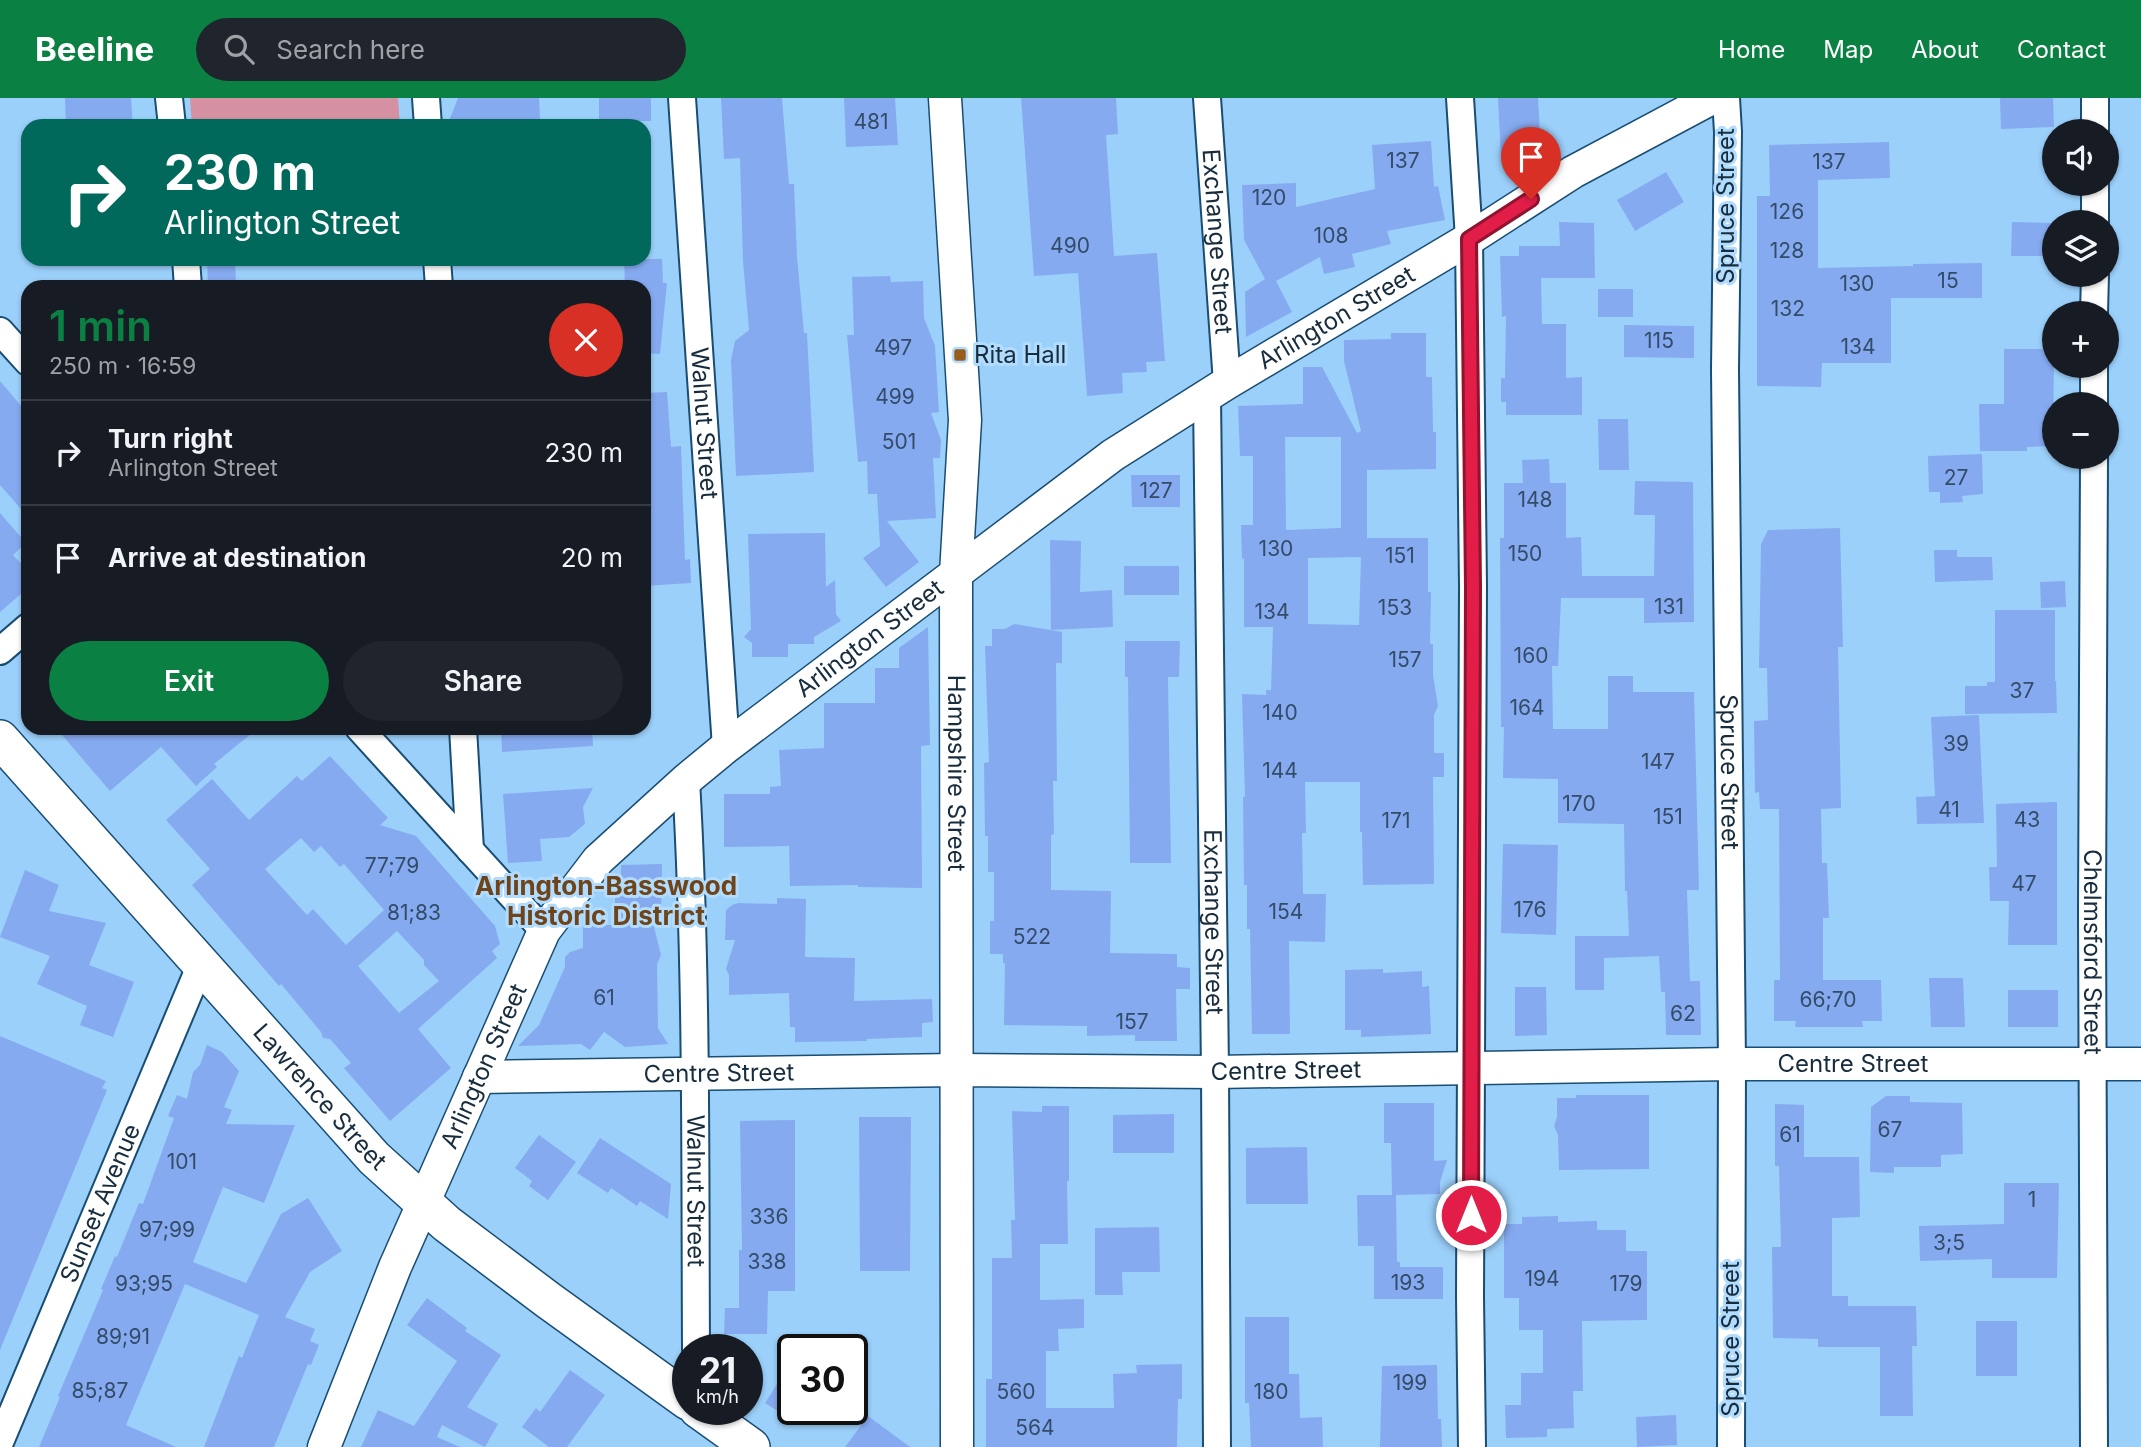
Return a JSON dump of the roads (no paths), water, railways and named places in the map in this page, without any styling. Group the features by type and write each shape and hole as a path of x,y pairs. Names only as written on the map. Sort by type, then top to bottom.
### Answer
{"main road":[{"name":"Lawrence Street","path":"0,739 374,1158 447,1224 672,1389"},
{"path":"720,1425 751,1447"}],"street":[{"path":"169,98 171,119"},
{"path":"426,98 428,119"},
{"name":"Walnut Street","path":"682,98 726,747"},
{"name":"Hampshire Street","path":"945,98 965,420 956,574 957,1447"},
{"name":"Exchange Street","path":"1207,98 1217,390 1217,1447"},
{"path":"1461,98 1469,239 1473,587 1470,1297 1472,1447"},
{"name":"Arlington Street","path":"324,1447 395,1267 544,931 598,860 685,780 726,747 1113,455 1469,239 1573,172 1712,98"},
{"name":"Spruce Street","path":"1726,98 1728,132 1725,383 1732,1064 1731,1447"},
{"path":"2095,98 2095,119"},
{"path":"0,331 21,354"},
{"name":"Chelmsford Street","path":"2094,469 2094,1447"},
{"path":"0,651 21,633"},
{"path":"365,735 544,931"},
{"path":"463,735 470,850"},
{"name":"Walnut Street","path":"685,780 691,869 696,1334"},
{"name":"Sunset Avenue","path":"0,1442 201,964"},
{"name":"Centre Street","path":"479,1077 957,1070 1215,1072 1732,1064 2141,1064"}],"place":[{"name":"Rita Hall","path":"960,355"}],"district":[{"name":"Arlington-Basswood Historic District","path":"606,901"}]}
